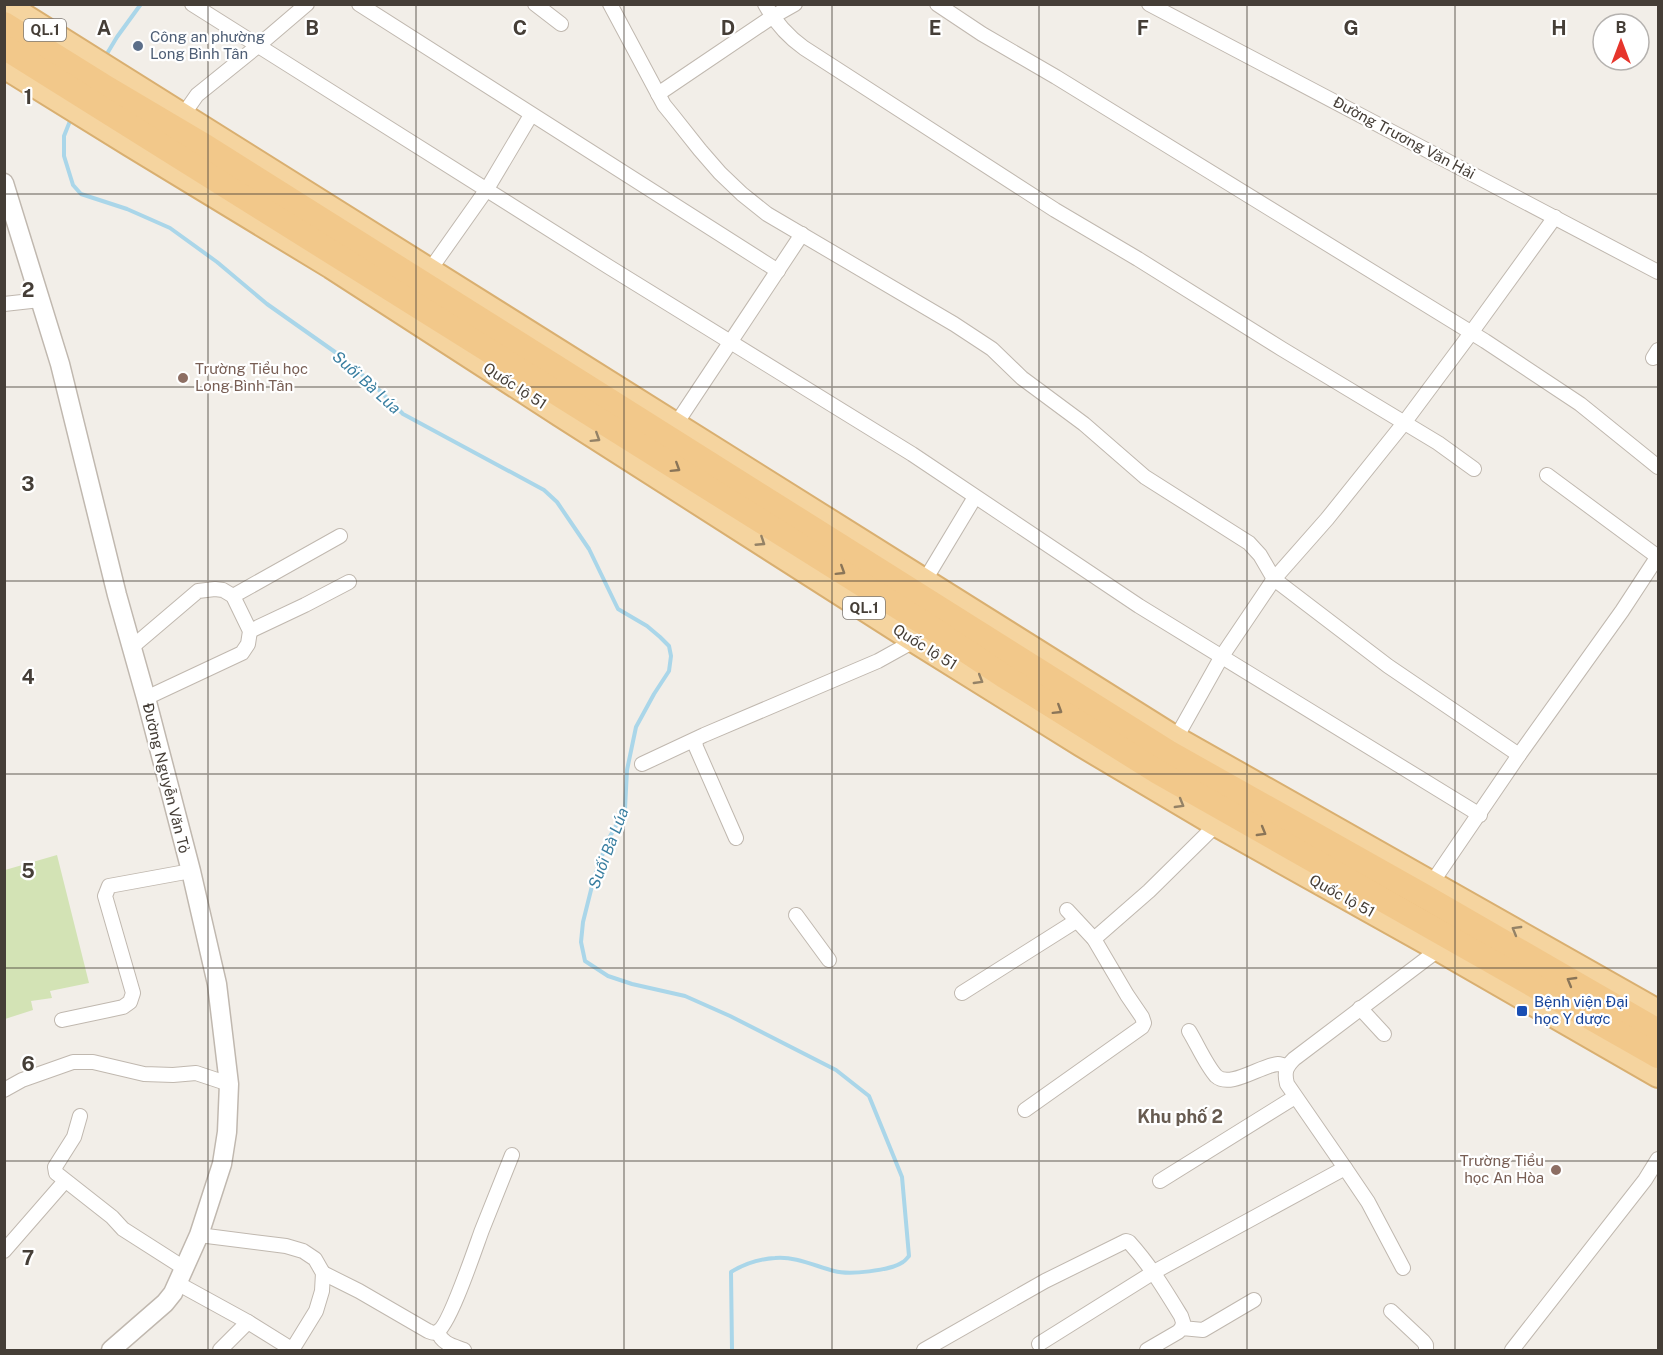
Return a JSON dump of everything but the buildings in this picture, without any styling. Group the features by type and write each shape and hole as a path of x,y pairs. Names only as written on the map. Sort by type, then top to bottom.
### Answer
{"highway":[{"name":"QL.1","path":"4,24 71,77 97,94"},
{"name":"QL.1","path":"4,47 71,77"},
{"name":"Quốc lộ 51","path":"97,94 169,138 565,408 920,633 1163,762 1428,889 1659,1031"},
{"name":"Quốc lộ 51","path":"169,138 426,277 671,430 920,588 1163,762 1445,944 1659,1056"}],"main road":[{"name":"QL.1","path":"6,4 71,77 97,94"},
{"name":"QL.1","path":"4,66 71,77"},
{"name":"Quốc lộ 51","path":"97,94 169,138"},
{"name":"Quốc lộ 51","path":"1163,762 1216,825 1445,944 1659,1076"},
{"name":"Quốc lộ 51","path":"1428,889 1659,1011"}],"street":[{"path":"192,4 609,267 912,454 1139,606 1480,815"},
{"path":"169,138 197,94 307,4"},
{"path":"359,4 778,272"},
{"path":"535,4 561,24"},
{"path":"610,4 664,105 700,150 742,194 767,214 954,324 992,350 1022,378 1084,424 1145,477 1249,543 1260,555 1274,579 1388,666 1519,755"},
{"path":"658,94 769,10 795,4"},
{"path":"937,4 966,24 1471,333 1580,404 1659,467"},
{"name":"Đường Trương Văn Hải","path":"1149,4 1659,272"},
{"path":"769,10 785,32 804,48 981,160 1055,210 1438,443 1474,469"},
{"path":"426,277 487,189 531,115"},
{"name":"Đường Nguyễn Văn Tỏ","path":"4,183 60,364 131,648 191,871 217,984 229,1084 227,1132 222,1164 199,1235 173,1293 165,1303 111,1350"},
{"path":"1163,762 1222,656 1274,579 1327,519 1404,423 1555,217"},
{"path":"671,430 732,342 802,234"},
{"path":"4,304 40,300"},
{"path":"1428,889 1658,556 1547,476"},
{"path":"920,588 975,497"},
{"path":"232,596 340,536"},
{"path":"250,631 349,582"},
{"path":"131,648 198,591 223,590 232,596 250,631 248,645 242,653 146,698"},
{"path":"642,764 878,661 920,633"},
{"path":"694,740 736,838"},
{"path":"1094,939 1149,891 1216,825"},
{"path":"62,1020 123,1007 130,1002 133,993 105,896 109,886 191,871"},
{"path":"796,915 829,960"},
{"path":"962,993 1072,915 1094,939 1142,1017 1143,1027 1025,1110"},
{"path":"1403,1268 1368,1202 1287,1084 1284,1074 1287,1066 1294,1059 1445,944"},
{"path":"1360,1008 1384,1034"},
{"path":"1189,1031 1214,1074 1220,1079 1233,1080 1279,1064 1287,1066"},
{"path":"4,1090 22,1080 73,1062 93,1062 144,1074 196,1073 229,1084"},
{"path":"1160,1181 1295,1096"},
{"path":"80,1116 74,1137 55,1167 56,1173 180,1275 292,1350 316,1311 322,1291 323,1273 315,1259 303,1251 286,1246 199,1235"},
{"path":"323,1273 428,1331 438,1332 466,1276 512,1155"},
{"path":"1512,1350 1654,1179 1659,1159"},
{"path":"1039,1344 1154,1272 1345,1168"},
{"path":"5,1250 65,1181"},
{"path":"924,1350 1045,1281 1126,1241 1130,1242 1154,1272 1183,1322 1178,1332 1147,1350"},
{"path":"1182,1328 1203,1330 1254,1300"},
{"path":"1391,1311 1423,1341 1426,1350"},
{"path":"220,1350 248,1322"},
{"path":"438,1332 440,1338 447,1343 464,1350"}],"green space":[{"path":"57,855 89,983 50,991 52,998 31,1001 33,1010 5,1019 5,870"}],"waterway":[{"name":"Suối Bà Lúa","path":"105,57 141,4"},
{"name":"Suối Bà Lúa","path":"72,116 64,136 64,156 73,185 81,194 127,209 170,228 217,262 267,304 335,352 373,384 403,414 544,490 557,502 589,549 618,609 647,626 669,646 671,656 669,671 636,727 627,770 625,809 607,842 594,878 583,922 581,942 585,961 608,976 685,996 730,1016 836,1070 869,1096 902,1177 909,1256 889,1268 859,1272 834,1271 782,1258 757,1261 736,1269 731,1272 732,1350"}],"place":[{"name":"Công an phường Long Bình Tân","path":"138,46"},
{"name":"Trường Tiểu học Long Bình Tân","path":"183,378"},
{"name":"Bệnh viện Đại học Y dược","path":"1522,1011"},
{"name":"Trường Tiểu học An Hòa","path":"1556,1170"}],"district":[{"name":"Khu phố 2","path":"1180,1117"}]}
